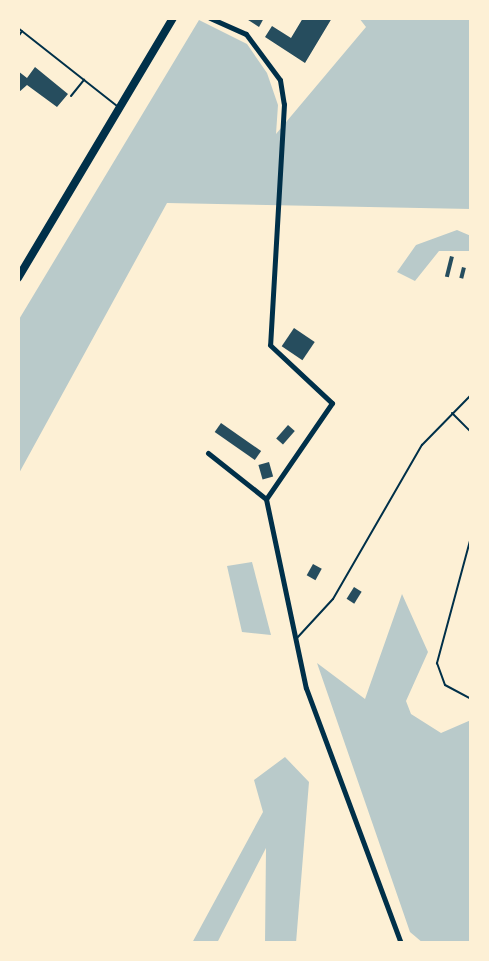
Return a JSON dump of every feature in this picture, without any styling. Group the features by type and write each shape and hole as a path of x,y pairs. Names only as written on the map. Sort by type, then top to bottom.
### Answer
{"main road":[{"path":"18,278 173,18"}],"street":[{"path":"210,18 246,34 280,80 284,104 270,345 332,403 266,499"},
{"path":"208,453 266,499 294,640 306,688 401,943"}],"lane":[{"path":"18,28 120,107"},
{"path":"18,37 22,31"},
{"path":"71,96 84,80"},
{"path":"294,640 333,599 422,445 471,395"},
{"path":"452,413 471,432"},
{"path":"471,537 437,663 445,685 471,699"}],"shaded area":[{"path":"359,18 471,18 471,209 167,203 18,475 18,321 199,20 247,44 267,73 278,105 276,134 366,27"},
{"path":"457,230 471,236 471,251 439,251 415,281 397,272 416,245"},
{"path":"252,562 271,635 242,632 227,566"},
{"path":"402,594 428,652 406,701 411,714 441,733 471,720 471,943 423,943 410,932 317,663 365,699"},
{"path":"285,757 309,782 296,943 265,943 266,848 217,943 192,943 263,812 254,780"}],"building":[{"path":"245,18 264,18 259,27"},
{"path":"303,18 332,18 305,63 265,37 272,26 291,38"},
{"path":"35,67 68,94 57,107 27,85 18,93 18,71 27,78"},
{"path":"450,256 454,257 449,277 445,276"},
{"path":"462,267 466,268 463,279 459,278"},
{"path":"294,328 315,342 302,360 282,346"},
{"path":"221,423 261,451 255,460 215,432"},
{"path":"288,425 295,431 283,444 276,439"},
{"path":"269,462 273,476 263,479 258,465"},
{"path":"313,564 322,569 315,580 307,575"},
{"path":"354,587 362,592 354,604 347,599"}]}
